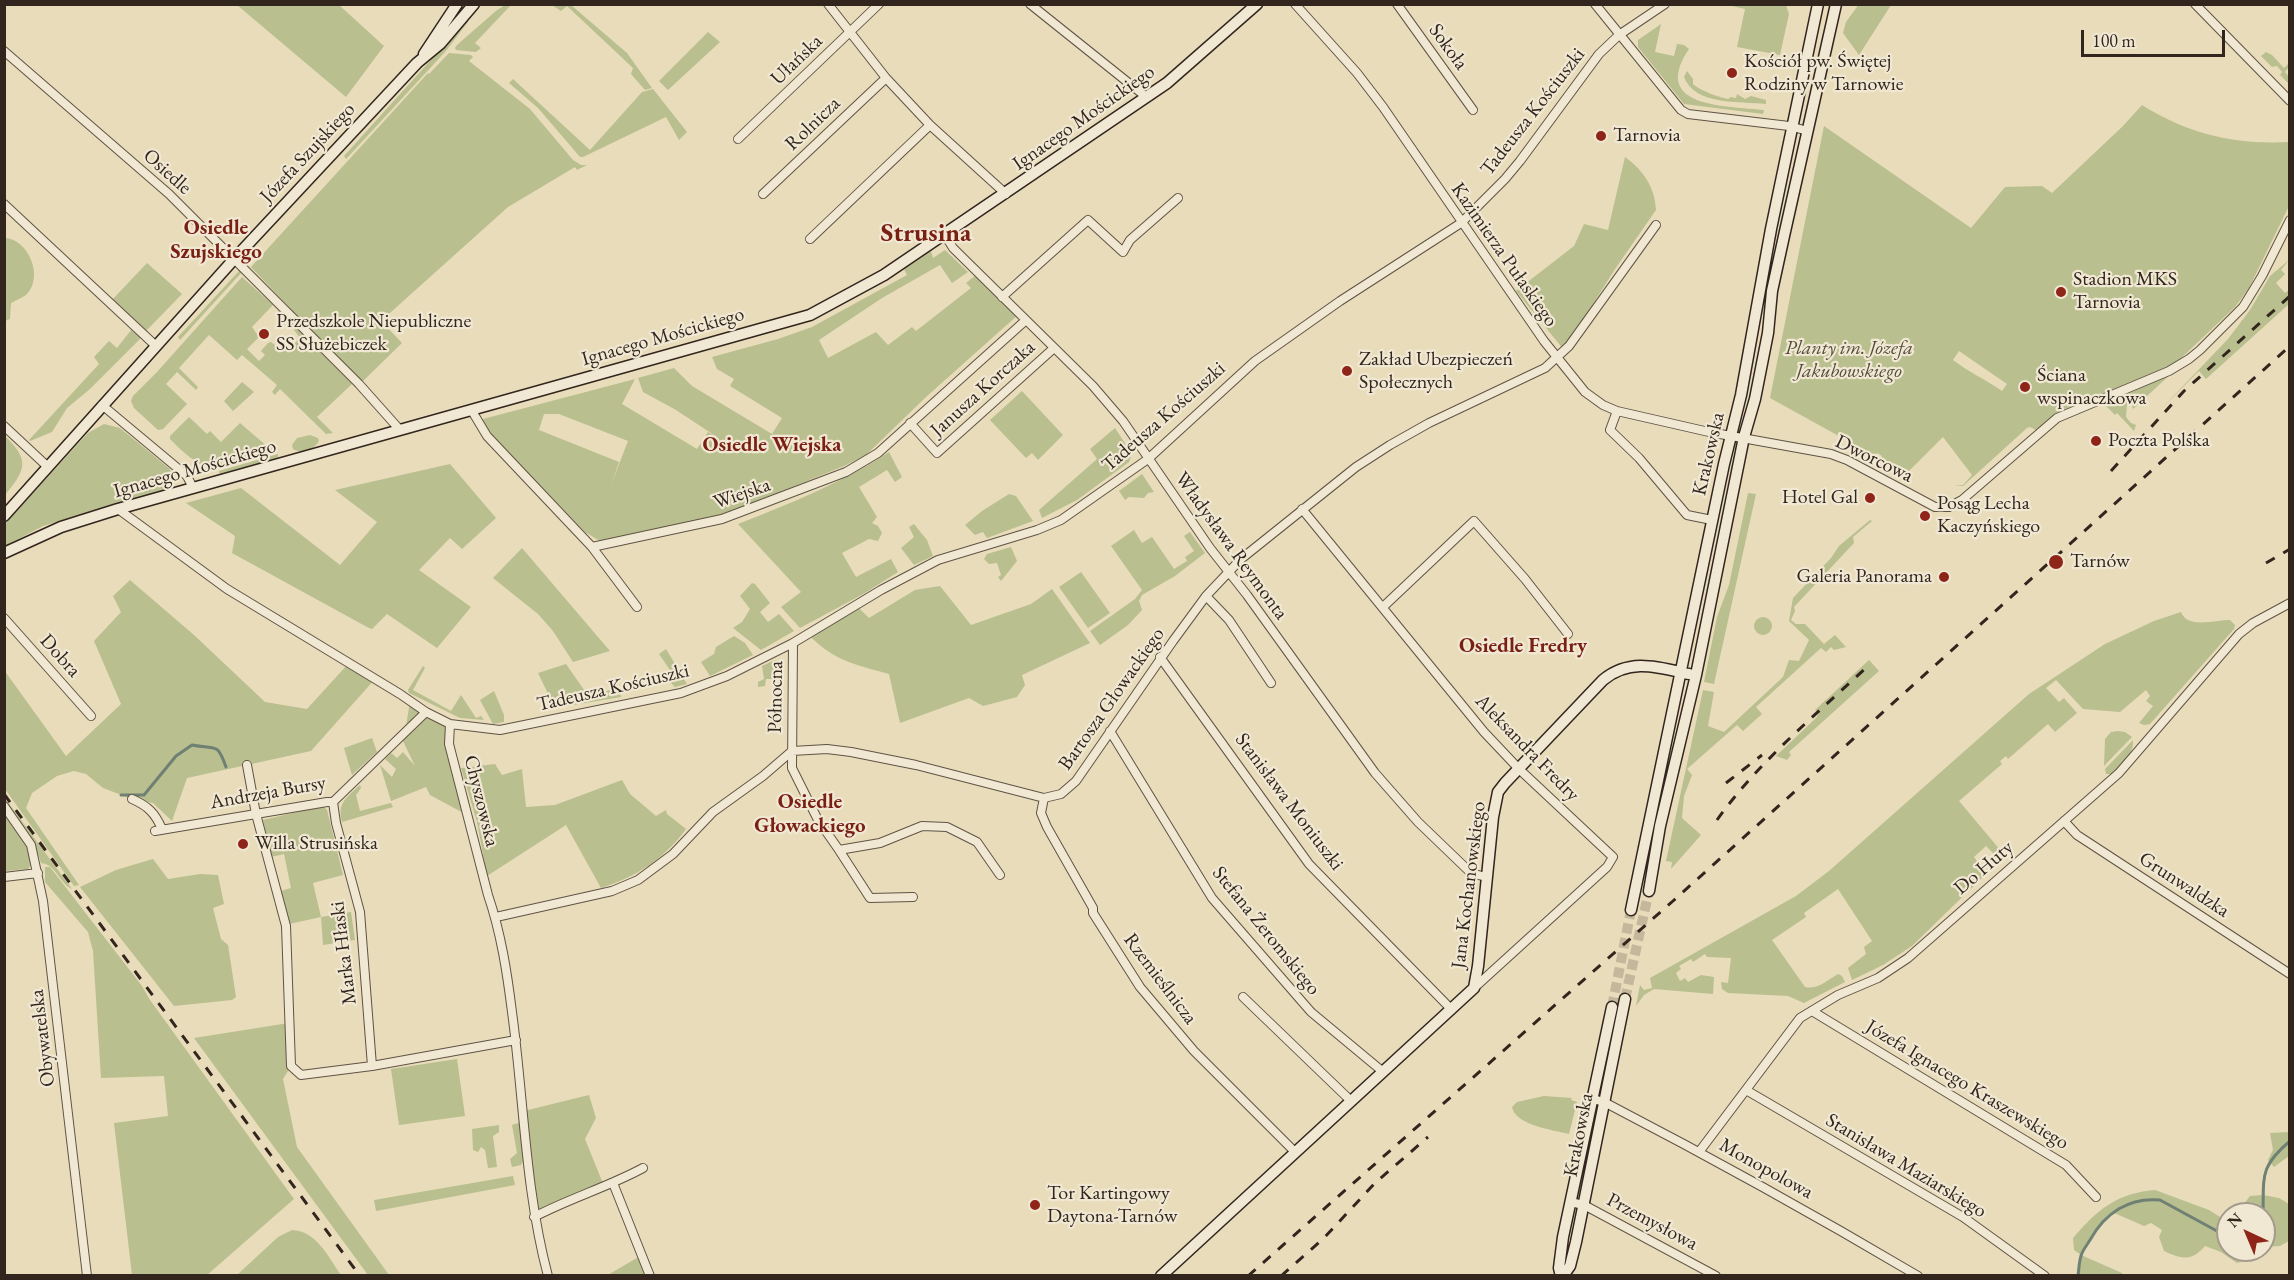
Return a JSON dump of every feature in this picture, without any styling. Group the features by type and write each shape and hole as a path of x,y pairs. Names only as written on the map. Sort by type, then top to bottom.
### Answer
{"street":[{"name":"Józefa Szujskiego","path":"421,59 457,4"},
{"name":"Józefa Szujskiego","path":"4,516 235,258 421,59 440,44 474,4"},
{"path":"828,4 886,78 930,125 1006,194"},
{"name":"Ułańska","path":"738,139 879,4"},
{"path":"1030,4 1145,96"},
{"name":"Ignacego Mościckiego","path":"4,553 61,527 118,509 810,315 884,275 1167,83 1257,4"},
{"name":"Kazimierza Pułaskiego","path":"1295,4 1370,90 1556,358 1585,392 1603,405 1617,411 1744,437"},
{"name":"Sokoła","path":"1397,4 1473,110"},
{"path":"1595,4 1662,90 1681,110 1688,114 1792,126 1808,131"},
{"name":"Tadeusza Kościuszki","path":"450,724 500,730 681,693 727,676 793,643 920,568 1061,520 1148,459 1255,361 1340,301 1461,223 1505,179 1599,54 1619,35 1665,4"},
{"name":"Krakowska","path":"1631,910 1712,520 1741,395 1771,229 1818,4"},
{"name":"Krakowska","path":"1649,891 1659,826 1696,675 1744,437 1755,399 1768,333 1772,291 1836,4"},
{"path":"2195,4 2289,101"},
{"name":"Osiedle","path":"4,51 169,194 359,384 400,430"},
{"name":"Rolnicza","path":"763,194 886,78"},
{"path":"810,239 930,125"},
{"path":"1002,297 1088,220 1124,252 1130,240 1178,198"},
{"path":"4,204 156,346"},
{"name":"Dworcowa","path":"1744,437 1840,457 1918,500 1942,508 1955,505 2062,416 2158,376 2195,354 2243,307 2262,276 2289,220"},
{"name":"Bartosza Głowackiego","path":"1044,798 1061,794 1070,787 1160,657 1206,596 1250,551 1356,467 1390,445 1429,423 1545,368 1573,340 1656,225"},
{"name":"Władysława Reymonta","path":"945,235 953,248 1054,348 1123,421 1210,548 1375,773 1418,822 1471,873 1486,877"},
{"name":"Wiejska","path":"592,547 722,519 846,472 878,453 1026,320"},
{"name":"Janusza Korczaka","path":"910,423 937,453 1054,348"},
{"path":"102,405 187,476 193,488"},
{"path":"472,411 487,436 592,547 637,607"},
{"path":"1617,411 1610,430 1639,458 1687,515 1712,520"},
{"path":"4,426 48,467"},
{"path":"118,509 227,589 426,712 450,724"},
{"name":"Aleksandra Fredry","path":"1302,509 1484,732 1519,769 1611,855 1612,860 1607,867 1474,988"},
{"path":"1383,607 1474,521 1525,579 1568,634"},
{"path":"1206,596 1228,620 1271,683"},
{"name":"Do Huty","path":"1699,1152 1800,1018 1838,995 1878,978 1908,958 2119,773 2239,634 2253,623 2289,603"},
{"name":"Dobra","path":"4,618 91,716"},
{"name":"Północna","path":"793,643 792,768 818,820 870,898 913,897"},
{"name":"Stanisława Moniuszki","path":"1160,657 1310,864 1451,1009"},
{"name":"Jana Kochanowskiego","path":"1161,1275 1474,988 1498,792 1603,680 1616,671 1632,665 1641,665 1696,675"},
{"name":"Andrzeja Bursy","path":"132,799 147,806 157,818 158,830 333,802 426,712"},
{"name":"Chyszowska","path":"450,724 449,744 488,895 496,917 508,977 534,1216 548,1275"},
{"name":"Stefana Żeromskiego","path":"1110,731 1212,898 1311,1012 1382,1071"},
{"path":"496,917 612,891 638,880 672,854 712,812 763,776 792,751 827,749 851,752 916,765 1044,798"},
{"path":"247,765 256,814 286,926 291,1066 301,1075 372,1066 516,1040"},
{"name":"Rzemieślnicza","path":"1044,798 1041,813 1047,827 1093,908 1093,913 1140,987 1194,1052 1295,1152"},
{"name":"Marka Hłaski","path":"333,802 336,823 360,912 372,1066"},
{"name":"Obywatelska","path":"4,806 31,845 44,901 87,1275"},
{"name":"Grunwaldzka","path":"2064,821 2077,835 2289,974"},
{"path":"839,850 880,843 922,826 947,827 977,842 1000,875"},
{"path":"4,877 38,873"},
{"path":"1243,997 1350,1100"},
{"name":"Krakowska","path":"1612,1007 1599,1100 1584,1205 1570,1266 1562,1275 1559,1268 1570,1202 1599,1100 1625,999"},
{"name":"Józefa Ignacego Kraszewskiego","path":"1812,1011 2066,1165 2096,1197"},
{"name":"Stanisława Maziarskiego","path":"1746,1090 1963,1217 2045,1275"},
{"name":"Monopolowa","path":"1599,1100 1803,1208 1918,1275"},
{"path":"534,1216 643,1168"},
{"path":"613,1183 650,1275"},
{"name":"Przemysłowa","path":"1570,1202 1584,1205 1716,1275"}],"green space":[{"path":"507,4 511,5 475,43 481,48 476,52 456,50 457,45"},
{"path":"1733,4 1786,5 1789,14 1780,55 1737,47 1745,9 1732,6"},
{"path":"1859,4 1891,5 1859,55 1843,33 1846,22"},
{"path":"237,5 339,5 384,46 346,97"},
{"path":"552,5 571,5 627,53 652,88 645,90 631,74 633,68 567,6 561,11"},
{"path":"467,20 468,22 445,52 346,159 344,156"},
{"path":"1661,24 1655,52 1674,56 1677,44 1689,49 1679,68 1679,83 1685,93 1713,104 1764,110 1763,114 1684,104 1638,47 1638,40"},
{"path":"708,32 720,42 668,90 659,81"},
{"path":"2266,52 2284,68 2289,63 2285,72 2289,77 2289,84 2280,75 2282,72 2277,66 2272,67 2261,56"},
{"path":"449,53 471,55 473,57 469,61 530,109 573,160 581,165 587,165 577,170 575,167 508,207 381,321 402,343 361,383 251,267 428,73"},
{"path":"1687,71 1693,79 1693,84 1700,89 1729,99 1730,97 1736,98 1737,94 1745,99 1751,96 1766,100 1766,104 1719,100 1698,93 1684,77"},
{"path":"513,79 590,150 642,92 653,89 687,132 679,140 666,117 580,157 538,108 509,83"},
{"name":"Planty im. Józefa Jakubowskiego","path":"2142,105 2177,123 2212,136 2250,142 2289,142 2289,206 2249,288 2235,307 2176,363 2056,413 2038,431 2027,428 1963,486 1954,486 1963,485 1972,475 1943,437 1907,473 1881,459 1882,456 1877,453 1875,456 1770,398 1824,126 1971,228 2005,187 2042,186 2052,193","holes":["1959,351 2007,384 2002,391 1953,360"]},
{"path":"1625,157 1647,180 1656,210 1615,269 1564,350 1516,291 1574,246 1584,224 1608,230"},
{"path":"5,238 13,240 27,251 34,269 34,278 27,294 11,303 10,319 5,321"},
{"path":"945,250 968,272 952,283 940,265 882,298 819,340 828,358 876,332 888,345 912,327 916,331 971,288 966,283 976,275 1019,314 926,397 866,455 726,514 600,541 585,532 530,475 525,476 487,436 483,419 635,379 622,404 697,449 708,432 717,437 643,392 638,378 674,368 692,386 772,434 782,418 730,386 734,379 717,369 712,357 812,327 907,275 904,269 931,251 933,258","holes":["544,414 559,414 628,441 611,485 619,462 539,430"]},
{"path":"2289,260 2281,270 2285,274 2276,283 2285,293 2289,290 2289,304 2206,379 2199,371 2161,409 2228,339 2250,310 2270,276"},
{"path":"147,263 182,294 146,331 112,300"},
{"path":"239,271 242,272 180,340 178,337"},
{"path":"242,277 273,305 252,327 259,337 247,349 259,361 265,355 261,351 268,343 271,342 281,350 286,347 289,349 300,338 289,323 276,313 279,311 352,384 317,417 333,433 326,434 280,389 275,395 272,392 277,385 242,355 237,360 209,335 179,368 198,387 196,390 177,372 166,384 187,404 163,429 158,430 134,408 131,401 133,396"},
{"path":"131,330 141,338 90,389 67,408 52,432 30,441 99,364 94,357 109,341 117,348"},
{"path":"2174,371 2133,409 2131,402 2127,404 2126,417 2136,425 2134,431 2117,413 2115,415 2105,405 2115,400 2117,403 2123,400 2122,397"},
{"path":"242,382 254,392 233,411 224,401"},
{"path":"1022,391 1063,435 1038,460 1032,453 1026,458 990,420"},
{"path":"189,417 207,434 210,431 221,442 240,423 269,448 274,444 277,451 215,467 202,465 170,439 170,436"},
{"path":"104,424 120,428 170,469 173,478 170,488 43,526 5,546 4,525 88,433"},
{"path":"1115,428 1132,454 1129,462 1077,500 1042,518 1039,510 1097,459 1090,449"},
{"path":"310,435 318,438 319,441 314,447 303,451 293,449 292,445 297,438"},
{"path":"5,436 18,452 22,465 21,472 5,495"},
{"path":"889,452 902,477 895,482 887,470 859,487 877,517 872,523 878,526 882,533 878,541 869,539 842,553 856,577 891,559 898,572 865,593 800,628 781,607 801,592 738,524 835,483"},
{"path":"278,454 273,461 220,475 219,471"},
{"path":"450,464 496,518 462,549 450,538 419,570 471,607 437,648 387,614 372,629 367,627 232,553 235,536 186,503 241,488 340,565 377,522 335,490"},
{"path":"1142,474 1154,492 1148,493 1144,498 1129,497 1125,500 1119,491"},
{"path":"1748,493 1756,494 1714,684 1704,682 1717,617 1729,585"},
{"path":"1009,494 1016,496 1033,521 987,538 983,532 975,535 965,525 982,511"},
{"path":"1870,520 1872,521 1853,537 1854,543 1794,607 1795,611 1791,620 1796,624 1805,624 1824,644 1835,635 1846,647 1834,650 1831,647 1826,652 1821,648 1756,707 1762,714 1743,731 1737,725 1687,769 1692,775 1684,796 1682,818 1701,835 1671,869 1672,862 1666,861 1703,690 1714,692 1708,726 1724,732 1783,677 1789,660 1799,661 1809,640 1789,621 1793,598 1831,558 1839,546"},
{"path":"914,524 927,540 933,556 914,565 901,548 914,537 909,527"},
{"path":"1134,530 1142,543 1152,537 1174,569 1187,561 1185,557 1194,551 1184,536 1190,532 1205,553 1175,576 1142,595 1139,601 1142,610 1128,625 1100,645 1090,631 1135,599 1142,590 1111,546"},
{"path":"1011,547 1017,561 1001,581 998,577 1001,575 997,563 989,564 984,559 987,554"},
{"path":"522,548 610,651 573,662 553,631 538,614 493,578"},
{"path":"1081,572 1110,613 1088,628 1059,587"},
{"path":"130,580 194,635 265,702 307,709 348,664 375,679 311,751 187,778 172,821 153,803 132,799 103,788 86,774 74,771 57,776 32,793 26,808 79,885 74,886 5,789 4,670 66,756 121,704 94,641 121,612 113,596"},
{"path":"752,583 770,603 760,612 768,622 779,614 794,631 761,650 733,628 742,622 750,609 740,596"},
{"path":"940,586 971,625 1031,604 1052,589 1090,643 1022,675 1025,685 1017,697 983,706 969,698 900,723 889,674 835,656 808,634 856,605 869,618 915,590"},
{"path":"2181,612 2184,617 2195,622 2230,620 2235,625 2234,629 2150,724 2139,723 2153,706 2146,701 2150,696 2146,690 2120,712 2083,709 2056,680 2046,688 2059,702 2064,698 2077,713 2055,732 2048,724 2008,759 2006,756 2000,761 2002,764 1959,801 2001,851 1996,856 1986,846 1974,857 1986,874 1912,946 1883,965 1852,980 1848,968 1866,954 1864,947 1872,941 1838,889 1804,913 1806,917 1772,940 1805,987 1818,986 1838,974 1845,982 1804,1003 1788,996 1728,993 1722,989 1721,982 1728,983 1731,958 1707,957 1705,954 1693,962 1691,959 1679,966 1681,969 1676,973 1680,981 1685,978 1688,982 1701,975 1714,977 1713,994 1654,989 1644,995 1636,1006 1640,985 1644,990 1652,988 1650,978 1796,896 1829,871 2029,694 2105,644 2154,621"},
{"path":"1763,617 1769,620 1772,626 1769,632 1763,635 1757,632 1754,626 1757,620"},
{"path":"734,636 745,643 753,655 710,676 701,662 714,654 716,647"},
{"path":"666,649 687,684 675,687 670,682 669,676 672,673 659,654"},
{"path":"775,660 780,661 783,667 782,685 778,685 778,679 766,679 765,686 758,687 758,682 764,679 762,666"},
{"path":"1869,660 1879,671 1789,752 1791,755 1787,760 1776,756 1816,718 1819,713 1815,710"},
{"path":"566,664 589,697 618,685 621,697 555,708 538,673"},
{"path":"423,666 425,668 413,690 451,711 461,695 476,718 481,716 484,720 460,718 409,693 408,690"},
{"path":"494,691 504,715 504,722 493,724 480,700"},
{"path":"410,701 450,724 449,744 469,816 430,795 426,787 391,801 380,765 392,777 396,769 385,759 391,753 397,758 403,752 415,766 401,737 405,733"},
{"path":"2111,732 2125,732 2132,737 2104,766 2105,739"},
{"path":"372,738 377,752 352,775 344,748"},
{"path":"2133,740 2132,750 2127,759 2112,774 2106,774 2105,769"},
{"path":"495,764 502,775 522,769 526,807 555,805 622,780 630,794 656,816 666,810 667,814 686,829 659,858 648,866 601,888 566,825 487,876 477,822 461,768"},
{"path":"360,785 361,788 356,795 360,811 391,803 393,807 342,822 342,805"},
{"path":"4,797 72,889 54,870 41,863 31,839 7,805"},
{"path":"324,807 327,810 343,875 313,883 321,917 289,924 281,891 291,888 284,854 271,857 263,820"},
{"path":"4,811 27,843 32,863 28,869 5,871"},
{"path":"153,859 168,879 200,874 218,875 224,904 213,908 221,939 228,945 236,997 232,1000 174,1006 80,887 116,870"},
{"path":"45,867 50,867 142,986 294,1199 207,1275 132,1275 114,1123 168,1116 164,1076 101,1078 93,951 88,932 45,882"},
{"path":"351,912 355,940 323,945 321,917"},
{"path":"289,1023 291,1066 283,1079 297,1147 389,1275 368,1275 194,1038"},
{"path":"457,1059 465,1116 399,1125 391,1069"},
{"path":"589,1095 596,1118 585,1139 604,1186 534,1217 524,1111"},
{"path":"1544,1096 1572,1098 1571,1100 1577,1102 1569,1134 1527,1122 1515,1113 1512,1107 1517,1102"},
{"path":"521,1122 523,1161 521,1165 512,1167 510,1159 517,1153 512,1125"},
{"path":"499,1125 499,1132 493,1136 497,1167 488,1168 485,1150 481,1147 478,1152 473,1150 472,1129"},
{"path":"2289,1132 2289,1156 2274,1167 2268,1160 2273,1150 2270,1133"},
{"path":"513,1176 515,1185 376,1211 374,1200"},
{"path":"2155,1190 2216,1214 2216,1250 2205,1246 2191,1257 2176,1256 2164,1251 2159,1237 2162,1230 2151,1223 2144,1226 2112,1212 2102,1222 2081,1255 2074,1250 2073,1238 2099,1211 2119,1199"},
{"path":"2263,1195 2279,1198 2289,1204 2289,1241 2276,1246 2276,1202 2246,1202 2250,1196"},
{"path":"292,1230 301,1231 315,1240 341,1275 237,1275 278,1237"},
{"path":"642,1255 650,1276 606,1276"},
{"path":"2081,1255 2122,1273 2123,1275 2079,1275"}],"waterway":[{"path":"121,795 144,795 176,756 192,745 215,748 220,753 226,767"},
{"path":"2263,1202 2265,1173 2268,1166 2290,1141"},
{"path":"2078,1276 2082,1254 2096,1230 2111,1215 2128,1204 2160,1200 2216,1230"}],"tunnel":[{"path":"1625,999 1649,891"},
{"path":"1612,1007 1631,910"}],"railway":[{"path":"2111,471 2184,391 2290,296"},
{"path":"1248,1276 1673,901 2290,346"},
{"path":"2266,563 2290,549"},
{"path":"1717,820 1733,798 1770,758 1869,665"},
{"path":"1726,783 1762,755"},
{"path":"4,794 360,1276"},
{"path":"1281,1276 1324,1238 1375,1183 1428,1137"}],"place":[{"name":"Kościół pw. Świętej Rodziny w Tarnowie","path":"1732,73"},
{"name":"Tarnovia","path":"1601,136"},
{"name":"Stadion MKS Tarnovia","path":"2061,292"},
{"name":"Przedszkole Niepubliczne SS Służebiczek","path":"264,334"},
{"name":"Zakład Ubezpieczeń Społecznych","path":"1347,371"},
{"name":"Ściana wspinaczkowa","path":"2025,387"},
{"name":"Poczta Polska","path":"2096,441"},
{"name":"Hotel Gal","path":"1870,498"},
{"name":"Posąg Lecha Kaczyńskiego","path":"1925,516"},
{"name":"Tarnów","path":"2056,562"},
{"name":"Galeria Panorama","path":"1944,577"},
{"name":"Willa Strusińska","path":"243,844"},
{"name":"Tor Kartingowy Daytona-Tarnów","path":"1035,1205"}],"district":[{"name":"Strusina","path":"926,234"},
{"name":"Osiedle Szujskiego","path":"216,240"},
{"name":"Osiedle Wiejska","path":"772,445"},
{"name":"Osiedle Fredry","path":"1523,646"},
{"name":"Osiedle Głowackiego","path":"810,814"}]}
